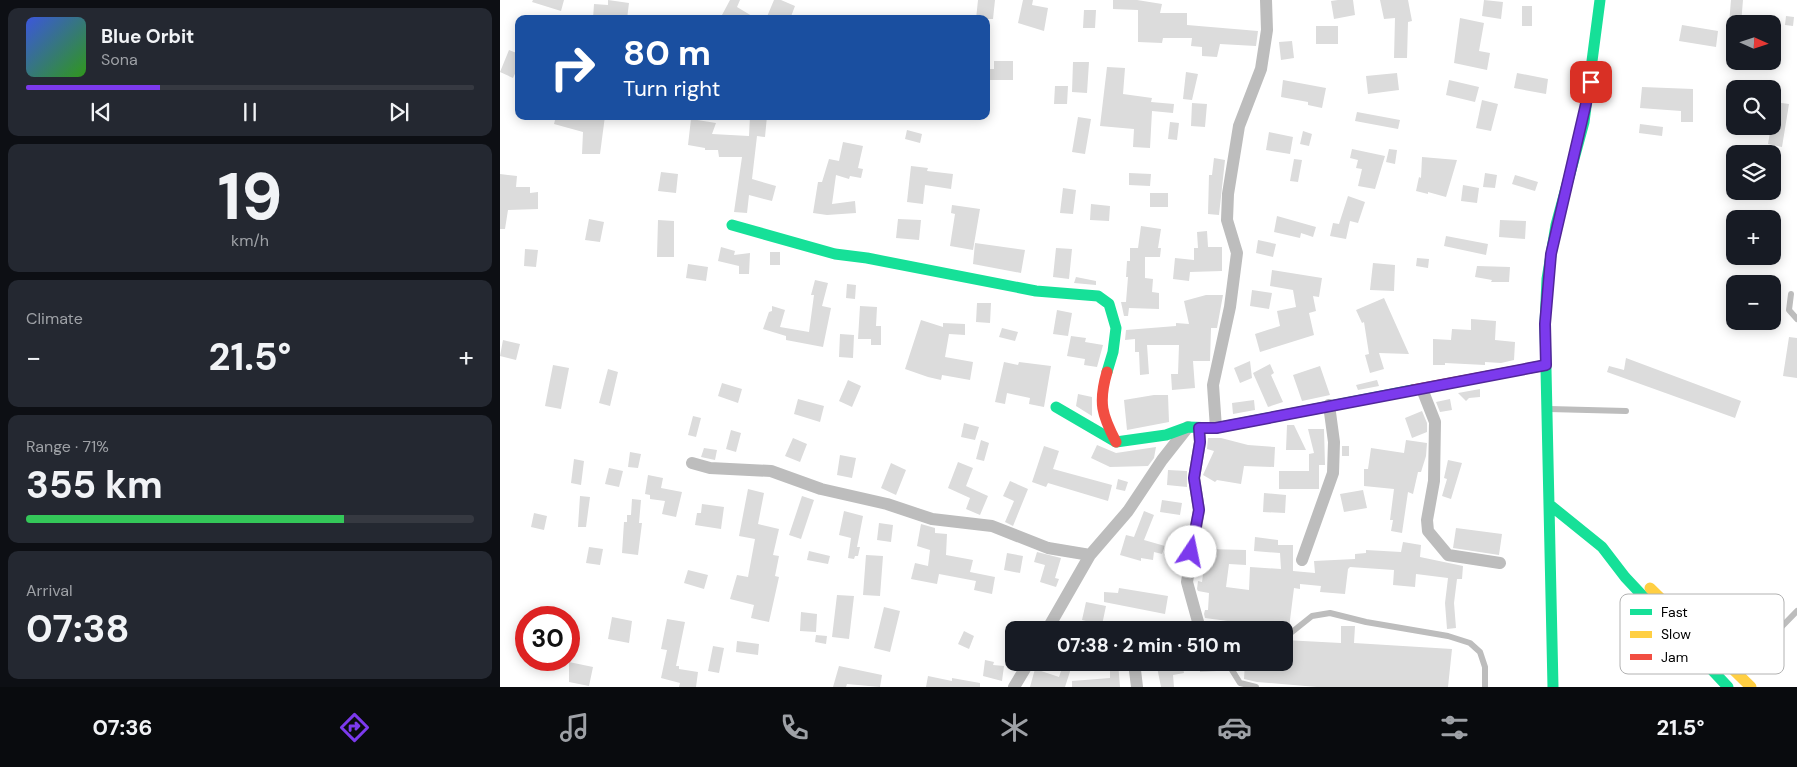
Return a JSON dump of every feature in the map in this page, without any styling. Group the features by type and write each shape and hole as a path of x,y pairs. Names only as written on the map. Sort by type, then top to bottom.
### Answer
{"main road":[{"path":"1553,687 1545,324 1551,254 1591,82 1600,0"},
{"path":"732,225 835,254 867,258 1036,291 1098,296 1108,304 1114,314 1116,328 1114,352 1103,386 1103,416 1116,442"},
{"path":"1056,407 1116,442 1166,435 1194,428 1216,428 1546,365"},
{"path":"1550,505 1582,531 1620,568 1625,577 1641,594"},
{"path":"1620,568 1630,570 1656,594"},
{"path":"1716,674 1728,687"},
{"path":"1739,674 1751,687"}],"street":[{"path":"1216,428 1213,385 1230,307 1236,261 1234,236 1227,220 1228,194 1239,126 1261,68 1267,30 1266,0"},
{"path":"1422,389 1430,407 1435,431 1434,481 1427,520 1428,530 1448,555 1500,563"},
{"path":"1302,560 1333,473 1334,442 1329,405"},
{"path":"1053,621 1090,555 1128,511 1162,460 1194,428 1200,442 1194,478 1199,510 1187,582 1198,621"},
{"path":"692,463 710,468 771,471 821,489 886,504 932,519 992,526 1048,548 1090,555"},
{"path":"1014,687 1024,671"},
{"path":"1135,671 1137,687"}],"lane":[{"path":"1790,294 1789,310 1797,319"},
{"path":"1548,409 1626,411"},
{"path":"1784,624 1797,610"},
{"path":"1293,631 1312,616 1330,613 1366,622 1448,636 1470,643 1480,652 1485,667 1485,687"},
{"path":"1233,671 1240,683 1256,687"}],"building":[{"path":"533,0 564,0 561,11 532,2"},
{"path":"608,0 629,3 628,15 593,15 594,4 608,5"},
{"path":"730,0 740,0 737,7 750,15 722,15"},
{"path":"774,0 781,0 795,6 792,15 768,15"},
{"path":"978,0 995,0 993,19 990,19 990,15 976,15"},
{"path":"1023,0 1033,0 1032,5 1048,8 1044,31 1018,23"},
{"path":"1113,0 1137,0 1162,4 1160,13 1187,13 1187,25 1258,31 1256,46 1220,44 1217,57 1202,56 1202,47 1191,46 1192,38 1163,38 1162,43 1138,42 1138,10 1113,9"},
{"path":"1353,0 1355,15 1334,19 1331,1"},
{"path":"1380,0 1408,0 1412,21 1408,22 1407,58 1394,58 1395,18 1384,19"},
{"path":"1484,0 1503,2 1501,19 1482,16"},
{"path":"1731,0 1743,0 1742,15 1730,15"},
{"path":"1522,6 1532,6 1532,26 1522,26"},
{"path":"1084,10 1096,10 1095,28 1083,28"},
{"path":"1786,16 1794,17 1793,26 1785,25"},
{"path":"1460,18 1484,23 1479,51 1490,53 1487,70 1454,63"},
{"path":"1682,25 1718,31 1716,47 1679,41"},
{"path":"1316,26 1338,26 1338,44 1316,44"},
{"path":"1292,41 1294,58 1281,60 1279,42"},
{"path":"509,50 515,52 515,74 513,78 500,72"},
{"path":"994,61 1013,61 1013,80 990,80 990,69 994,69"},
{"path":"1073,62 1089,62 1087,93 1072,92"},
{"path":"1107,67 1125,68 1123,94 1152,98 1151,102 1174,104 1173,113 1152,111 1150,148 1133,147 1134,129 1100,126"},
{"path":"1186,72 1198,74 1192,100 1183,99"},
{"path":"1397,73 1399,90 1368,94 1366,76"},
{"path":"1517,73 1548,79 1546,94 1514,88"},
{"path":"1283,80 1326,88 1322,108 1308,105 1308,102 1281,97"},
{"path":"1449,80 1479,87 1475,102 1446,95"},
{"path":"1055,86 1068,86 1067,104 1054,104"},
{"path":"1642,87 1693,89 1693,122 1681,122 1681,111 1640,108"},
{"path":"1482,100 1498,104 1491,131 1476,128"},
{"path":"1192,103 1207,104 1205,127 1191,126"},
{"path":"1781,103 1789,104 1782,147 1781,145 1768,144 1770,135 1781,135"},
{"path":"1357,112 1400,120 1398,129 1355,121"},
{"path":"1078,117 1091,119 1085,154 1072,152"},
{"path":"555,120 604,120 600,154 582,154 583,132 554,124"},
{"path":"691,120 716,123 712,134 749,136 750,120 767,120 765,137 757,136 752,179 776,186 772,201 749,195 747,213 734,212 742,157 719,157 718,150 705,150 705,148 688,145"},
{"path":"1170,122 1179,123 1177,140 1168,139"},
{"path":"1640,124 1663,127 1662,136 1639,133"},
{"path":"907,130 922,134 920,143 905,139"},
{"path":"1303,131 1312,134 1309,146 1300,144"},
{"path":"1269,132 1293,137 1290,154 1266,150"},
{"path":"843,142 863,146 858,168 863,169 861,178 850,176 849,179 836,175 832,204 855,201 856,213 827,215 813,213 818,182 822,182 829,159 839,161"},
{"path":"1352,149 1385,156 1375,189 1358,186 1362,169 1356,168 1358,160 1350,158"},
{"path":"1389,149 1397,150 1395,164 1386,162"},
{"path":"1422,157 1457,160 1446,197 1416,191 1419,177 1421,178"},
{"path":"1214,158 1225,160 1219,215 1208,214 1209,175 1212,175"},
{"path":"1294,159 1302,160 1298,182 1290,181"},
{"path":"911,166 928,168 927,171 953,174 951,189 925,185 923,204 907,202"},
{"path":"661,172 678,174 676,193 658,191"},
{"path":"1129,173 1151,174 1150,186 1129,185"},
{"path":"1485,173 1497,175 1495,188 1483,187"},
{"path":"500,174 517,176 516,187 530,187 530,193 538,192 538,209 508,210 505,229 500,229"},
{"path":"1515,175 1538,182 1535,191 1512,184"},
{"path":"1463,185 1479,188 1477,203 1461,201"},
{"path":"1063,188 1076,190 1073,214 1060,213"},
{"path":"1150,193 1168,193 1168,207 1150,207"},
{"path":"1348,196 1365,202 1358,223 1350,221 1346,239 1330,236 1333,223 1339,224"},
{"path":"1091,204 1110,206 1109,221 1090,220"},
{"path":"952,205 980,209 973,250 950,246 955,214 951,213"},
{"path":"1277,216 1316,227 1313,237 1301,233 1300,238 1274,232"},
{"path":"589,219 604,222 600,242 585,240"},
{"path":"898,219 921,220 919,240 896,238"},
{"path":"658,220 674,221 674,257 657,257"},
{"path":"1500,220 1526,221 1525,239 1499,237"},
{"path":"1141,226 1161,229 1158,248 1161,248 1160,257 1145,257 1145,278 1153,279 1152,292 1159,293 1159,309 1129,308 1128,316 1124,316 1121,302 1126,302 1127,261 1130,261 1130,248 1138,248"},
{"path":"1207,231 1208,247 1222,247 1222,271 1190,272 1189,281 1173,279 1175,258 1194,260 1194,248 1198,248 1197,232"},
{"path":"1446,236 1488,244 1486,255 1444,246"},
{"path":"1258,240 1276,244 1273,257 1256,253"},
{"path":"975,243 1025,250 1021,273 973,264"},
{"path":"721,247 735,251 734,255 750,253 749,274 739,274 739,266 718,261"},
{"path":"1056,248 1072,249 1069,279 1053,277"},
{"path":"525,249 538,250 536,267 524,266"},
{"path":"770,252 780,252 780,265 770,265"},
{"path":"1417,258 1429,259 1428,268 1416,266"},
{"path":"1373,263 1395,265 1394,291 1370,290"},
{"path":"688,264 708,267 706,281 686,278"},
{"path":"1477,266 1510,267 1509,282 1491,282 1492,280 1475,277"},
{"path":"1272,270 1322,278 1319,297 1313,296 1316,311 1309,313 1314,335 1260,352 1255,334 1280,326 1277,311 1296,307 1293,290 1270,286"},
{"path":"1076,277 1096,281 1096,285 1074,283"},
{"path":"815,280 828,283 822,306 831,308 823,347 786,340 786,336 763,329 769,312 772,311 772,306 785,310 780,327 809,332 814,295 811,295"},
{"path":"847,284 856,285 855,299 846,298"},
{"path":"1252,290 1272,293 1269,309 1250,306"},
{"path":"1206,295 1223,295 1217,328 1211,328 1210,361 1193,361 1195,388 1172,390 1171,374 1178,374 1179,345 1147,345 1149,374 1140,375 1139,352 1135,352 1135,339 1125,340 1126,330 1176,326 1176,323 1189,324 1184,301"},
{"path":"1384,298 1409,354 1379,353 1384,369 1370,373 1365,355 1369,354 1364,322 1362,323 1356,310"},
{"path":"977,303 991,303 990,323 976,322"},
{"path":"860,306 877,307 876,326 881,326 881,345 871,345 871,339 858,339"},
{"path":"1057,310 1072,313 1068,336 1053,334"},
{"path":"1471,319 1496,321 1495,340 1515,342 1514,360 1501,363 1485,362 1485,365 1445,363 1445,365 1433,365 1433,339 1451,340 1452,329 1471,330"},
{"path":"921,320 943,327 943,323 965,324 965,335 949,334 945,357 973,362 970,380 942,375 941,380 905,369"},
{"path":"1002,328 1018,332 1015,341 999,337"},
{"path":"840,334 854,335 853,358 839,357"},
{"path":"1071,336 1086,338 1085,342 1103,345 1097,367 1084,365 1085,359 1067,356"},
{"path":"1789,337 1797,338 1797,378 1783,376"},
{"path":"503,340 520,344 516,360 500,356"},
{"path":"1626,358 1741,401 1735,418 1607,372 1609,366 1624,370"},
{"path":"1250,361 1252,378 1240,383 1234,368"},
{"path":"1004,362 1018,365 1019,362 1051,366 1044,407 1029,404 1030,398 1007,393 1005,404 995,402"},
{"path":"1270,364 1274,373 1271,375 1283,402 1268,407 1253,373"},
{"path":"553,365 569,368 561,409 545,406"},
{"path":"1320,366 1330,395 1302,401 1293,375"},
{"path":"608,369 618,372 610,406 599,403"},
{"path":"848,380 861,386 852,407 839,401"},
{"path":"1377,380 1379,386 1358,390 1356,385"},
{"path":"722,383 742,389 738,403 718,396"},
{"path":"1480,389 1480,397 1469,398 1466,401 1458,393"},
{"path":"1078,394 1092,397 1092,416 1076,406"},
{"path":"1154,395 1168,395 1169,422 1127,430 1124,400"},
{"path":"798,399 824,406 820,422 794,414"},
{"path":"1450,399 1452,410 1440,412 1436,402"},
{"path":"1254,400 1255,410 1233,414 1232,403"},
{"path":"1422,411 1427,423 1427,432 1412,438 1405,418"},
{"path":"693,416 701,418 696,437 688,435"},
{"path":"964,423 979,427 975,440 961,437"},
{"path":"1287,425 1294,425 1306,450 1286,450"},
{"path":"1308,429 1324,429 1325,465 1319,465 1319,489 1279,489 1279,471 1309,471 1309,454 1314,453"},
{"path":"731,430 741,433 736,452 726,449"},
{"path":"793,438 807,444 800,462 785,456"},
{"path":"1208,438 1221,438 1248,445 1275,447 1274,467 1244,466 1241,484 1217,480 1215,482 1203,475 1214,451 1207,449"},
{"path":"981,440 989,443 984,461 976,459"},
{"path":"1406,440 1427,443 1426,456 1421,472 1418,472 1413,494 1408,492 1402,533 1391,531 1393,520 1390,520 1394,489 1364,486 1364,469 1368,469 1371,448 1404,453"},
{"path":"1097,445 1116,453 1156,447 1154,458 1148,466 1110,467 1091,458"},
{"path":"1044,446 1059,451 1053,469 1112,485 1108,501 1048,483 1046,487 1032,482"},
{"path":"1342,446 1349,446 1349,456 1342,456"},
{"path":"704,448 717,450 715,460 701,457"},
{"path":"630,452 641,454 638,468 628,467"},
{"path":"840,455 856,458 852,478 837,475"},
{"path":"574,459 584,461 581,485 571,483"},
{"path":"1448,460 1462,463 1451,499 1442,496 1447,479 1444,478"},
{"path":"958,462 973,468 966,486 988,496 980,515 966,509 970,498 948,488"},
{"path":"891,463 906,470 896,495 881,488"},
{"path":"609,468 623,471 619,487 605,484"},
{"path":"1168,470 1187,471 1187,487 1167,485"},
{"path":"648,475 663,478 661,488 682,492 676,517 662,514 665,501 650,499 650,495 645,494"},
{"path":"1118,479 1128,482 1125,491 1116,489"},
{"path":"1010,481 1028,489 1013,526 1005,522 1014,501 1003,496"},
{"path":"748,489 764,493 758,524 779,529 773,555 779,556 775,576 779,577 769,622 751,618 754,605 730,599 737,575 748,577 755,539 739,536"},
{"path":"1363,490 1367,508 1344,512 1340,494"},
{"path":"1264,493 1286,495 1285,513 1263,512"},
{"path":"580,496 590,497 586,527 578,527"},
{"path":"802,496 814,500 801,539 789,535"},
{"path":"632,499 641,500 639,523 642,523 638,555 622,553 624,522 627,522 627,515 631,515"},
{"path":"1162,500 1182,503 1180,515 1160,512"},
{"path":"702,504 724,507 721,529 695,525 697,513 701,513"},
{"path":"844,511 863,516 857,547 860,547 858,556 855,556 854,559 848,558 851,538 839,535"},
{"path":"1144,511 1154,515 1144,540 1165,546 1162,554 1154,552 1153,560 1141,558 1141,561 1120,555 1126,535 1134,537"},
{"path":"534,513 547,516 544,530 531,527"},
{"path":"879,523 893,525 891,542 877,540"},
{"path":"921,524 935,528 935,533 947,534 946,555 973,560 970,572 995,577 992,594 974,590 976,581 939,574 937,584 911,579 915,563 928,566 930,550 917,546"},
{"path":"1456,528 1502,534 1499,555 1453,548"},
{"path":"1255,537 1278,540 1278,545 1293,545 1293,571 1315,573 1314,561 1355,559 1355,554 1366,553 1366,550 1401,552 1403,542 1421,545 1420,557 1463,566 1462,579 1457,579 1454,603 1456,628 1447,629 1445,603 1448,578 1416,574 1415,587 1393,585 1394,570 1350,567 1348,569 1345,594 1320,592 1321,586 1300,584 1300,589 1294,588 1290,621 1227,621 1205,618 1205,610 1208,610 1209,593 1198,591 1197,589 1198,581 1202,582 1204,567 1207,568 1208,549 1246,550 1246,565 1229,564 1226,587 1249,590 1250,567 1281,569 1280,553 1254,551"},
{"path":"589,547 603,549 600,565 586,563"},
{"path":"809,551 830,556 828,564 807,560"},
{"path":"1037,552 1061,558 1055,578 1059,579 1056,587 1040,582 1045,565 1034,562"},
{"path":"1007,553 1023,556 1020,573 1004,570"},
{"path":"866,555 883,556 880,596 863,595"},
{"path":"688,570 708,575 704,589 684,583"},
{"path":"1119,588 1168,596 1165,614 1104,602 1104,592 1118,593"},
{"path":"837,595 854,596 849,639 832,637"},
{"path":"1086,602 1106,606 1103,621 1082,620"},
{"path":"884,607 900,611 890,652 874,648"},
{"path":"801,612 817,614 816,632 800,631"},
{"path":"612,617 632,621 629,643 608,639"},
{"path":"667,619 685,622 676,666 679,666 679,669 698,672 696,687 679,687 680,683 661,678 667,650 661,649"},
{"path":"1341,626 1355,626 1354,643 1452,649 1448,687 1317,687 1257,682 1244,679 1244,671 1293,671 1293,640 1341,643"},
{"path":"964,631 974,636 969,649 958,644"},
{"path":"816,635 827,636 826,644 815,642"},
{"path":"737,641 759,644 758,655 736,652"},
{"path":"713,646 724,648 719,673 708,671"},
{"path":"985,660 994,662 993,665 1004,666 1002,681 983,676"},
{"path":"580,664 593,667 589,686 569,682 569,671 580,671"},
{"path":"839,666 882,675 880,687 847,684 846,687 833,687"},
{"path":"1034,671 1041,671 1059,677 1061,671 1070,671 1065,687 1030,687"},
{"path":"1110,671 1119,671 1120,687 1072,687 1072,681 1110,678"},
{"path":"1158,671 1184,671 1184,673 1173,675 1174,687 1161,687"},
{"path":"928,676 952,681 952,678 980,683 980,687 926,687"}],"traffic: fast":[{"path":"1553,687 1545,324 1547,279 1556,225 1584,122 1600,0"},
{"path":"732,225 835,254 867,258 1036,291 1098,296 1109,304 1116,328 1113,352 1107,372"},
{"path":"1056,407 1116,442 1166,435 1188,427 1216,428 1413,390"},
{"path":"1550,505 1602,547 1641,594"},
{"path":"1716,674 1728,687"}],"traffic: slow":[{"path":"1650,588 1656,594"},
{"path":"1738,674 1751,687"}],"traffic: jam":[{"path":"1413,390 1546,365"},
{"path":"1107,372 1102,401 1107,424 1116,442"}],"route":[{"path":"1191,552 1199,510 1194,478 1200,442 1199,428 1216,428 1546,365 1545,324 1547,280 1551,254 1556,225 1584,122 1591,82"}]}
